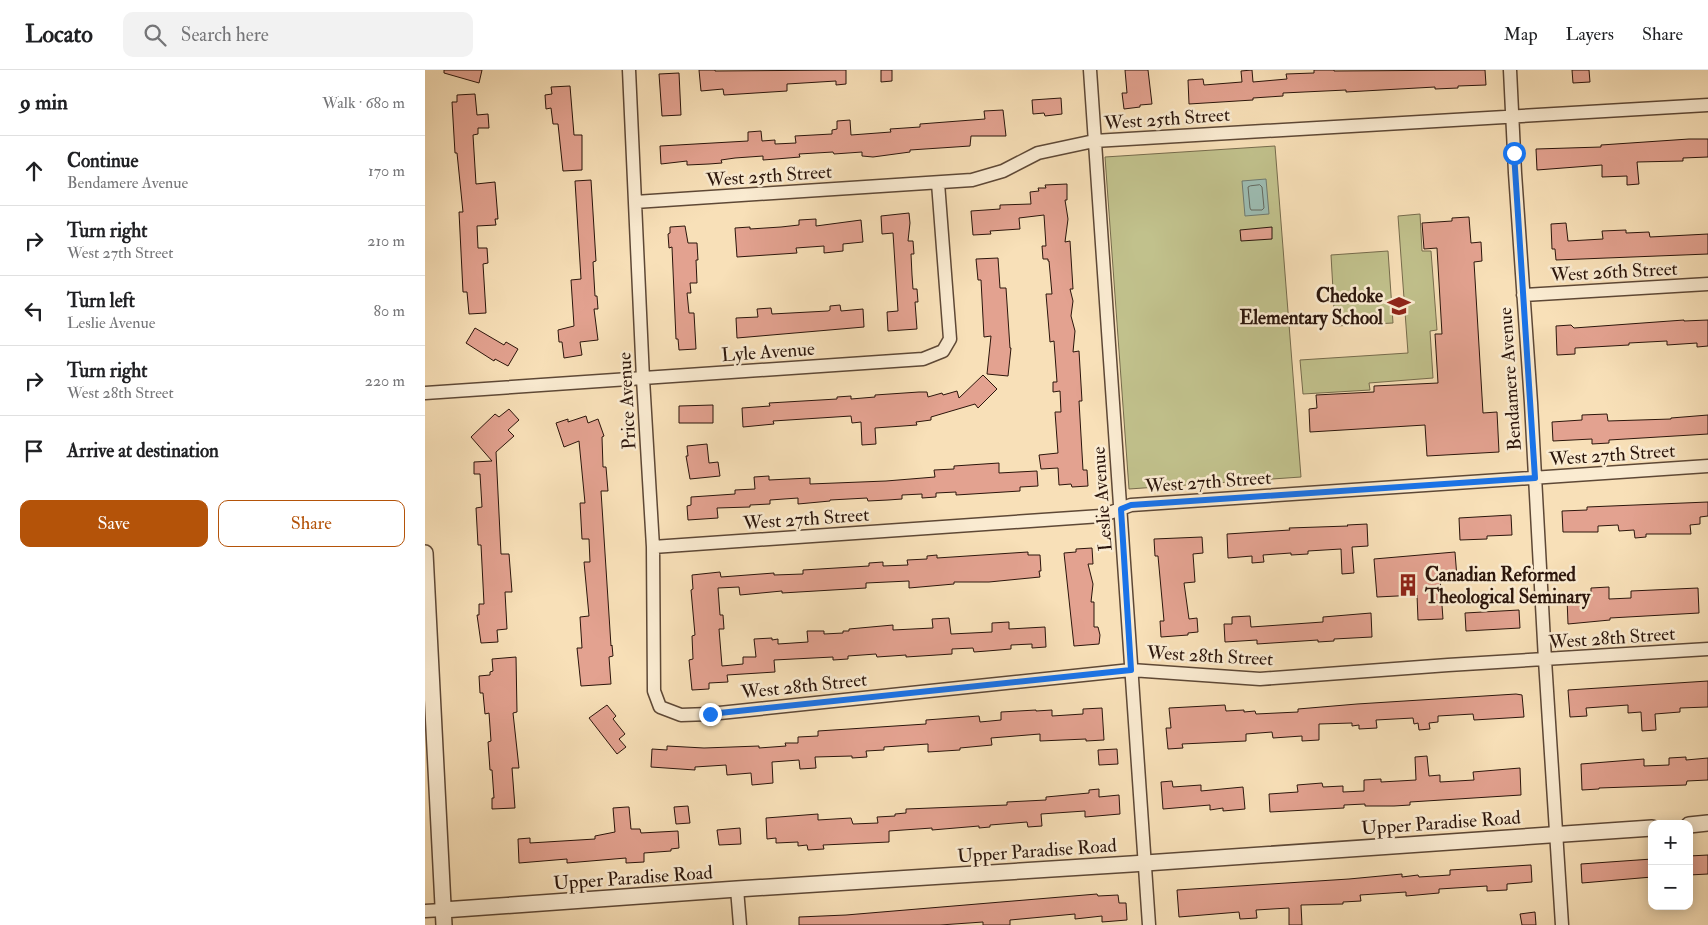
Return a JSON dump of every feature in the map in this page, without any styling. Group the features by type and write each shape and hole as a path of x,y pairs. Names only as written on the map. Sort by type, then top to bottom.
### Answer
{"street":[{"name":"Price Avenue","path":"629,70 643,379 653,547 654,691 660,707 681,715"},
{"name":"Leslie Avenue","path":"1090,70 1149,925"},
{"name":"Bendamere Avenue","path":"1510,70 1561,925"},
{"name":"West 25th Street","path":"635,202 972,180 1003,171 1038,153 1094,141 1708,105"},
{"name":"Lyle Avenue","path":"425,393 923,359 943,351 950,339 938,183"},
{"name":"West 26th Street","path":"1523,295 1708,284"},
{"name":"West 27th Street","path":"653,547 1101,516 1131,505 1140,504 1708,466"},
{"path":"425,554 444,918"},
{"name":"West 28th Street","path":"681,715 710,714 1131,670 1260,679 1708,649"},
{"path":"1693,825 1708,823"},
{"name":"Upper Paradise Road","path":"425,911 444,918 737,889 1648,828"},
{"path":"737,889 740,925"}],"green space":[{"path":"1275,146 1301,477 1129,489 1105,157"},
{"path":"1420,214 1422,251 1431,251 1437,330 1430,331 1433,378 1369,383 1370,390 1303,394 1300,360 1408,353 1398,216"},
{"path":"1388,251 1393,323 1335,326 1331,255"}],"water":[{"path":"1266,179 1269,214 1245,216 1242,181"}],"building":[{"path":"444,70 482,70 479,83 444,73"},
{"path":"699,70 846,70 846,84 836,85 836,81 787,84 787,91 724,95 723,89 701,91"},
{"path":"881,70 892,70 892,81 881,82"},
{"path":"1125,70 1148,70 1152,104 1124,109 1122,93 1127,93"},
{"path":"1252,70 1253,82 1287,79 1286,74 1314,73 1314,70 1485,70 1486,85 1435,89 1435,87 1283,93 1283,96 1253,98 1253,100 1189,104 1188,80 1203,79 1204,85 1242,82 1241,71"},
{"path":"1572,70 1589,70 1590,82 1573,83"},
{"path":"679,73 681,115 662,116 659,74"},
{"path":"570,86 574,135 582,135 582,170 563,171 558,124 553,124 551,108 546,109 545,95 552,94 551,87"},
{"path":"475,94 477,115 488,114 489,128 478,128 478,134 473,135 476,184 495,182 498,219 495,219 496,225 477,226 478,248 487,248 488,263 483,264 486,313 469,314 467,292 463,292 459,212 463,212 457,153 455,153 452,102 457,102 457,95"},
{"path":"1061,98 1062,114 1045,116 1044,113 1033,114 1032,100"},
{"path":"1003,110 1006,136 971,136 970,146 910,150 910,152 873,157 862,156 862,152 834,154 833,152 799,154 800,157 763,160 763,156 735,158 721,160 722,163 709,164 687,165 687,161 661,164 660,146 748,141 748,132 761,131 762,141 775,140 775,144 796,143 795,136 832,134 832,130 837,129 837,121 850,120 851,135 891,132 890,129 920,127 920,124 985,119 984,111"},
{"path":"1708,139 1708,157 1683,158 1683,161 1637,162 1639,184 1627,185 1627,176 1602,177 1602,165 1537,170 1536,149 1601,147 1601,145"},
{"path":"591,180 596,261 593,262 595,296 597,296 598,309 594,309 598,340 580,342 582,355 564,358 562,342 559,342 558,330 574,326 571,280 581,279 575,181"},
{"path":"1067,184 1067,200 1065,200 1068,219 1065,242 1070,241 1073,289 1070,289 1073,301 1071,316 1075,331 1073,352 1079,351 1082,401 1079,401 1083,470 1087,470 1088,486 1072,487 1071,484 1059,485 1058,468 1041,469 1039,455 1058,453 1055,412 1061,412 1060,391 1053,392 1053,382 1057,382 1054,341 1050,342 1046,294 1052,294 1049,261 1048,259 1043,259 1042,246 1046,246 1044,215 1019,218 1020,229 990,231 991,234 973,235 971,211 1000,209 1000,205 1031,204 1030,192 1039,191 1038,188 1046,188 1045,185"},
{"path":"909,213 908,241 913,241 914,254 911,254 913,289 917,289 918,302 915,302 917,329 888,331 887,312 898,311 893,233 882,234 881,216"},
{"path":"1469,217 1471,243 1481,242 1482,261 1474,262 1483,413 1497,412 1499,452 1427,456 1425,425 1310,432 1309,409 1317,408 1316,395 1374,392 1374,386 1438,383 1435,334 1442,334 1437,248 1424,249 1422,223 1452,221 1452,218"},
{"path":"816,219 816,226 861,220 863,242 843,244 843,251 824,253 824,246 796,248 797,253 737,257 735,228 750,227 750,229 799,225 799,220"},
{"path":"1566,223 1568,241 1603,239 1602,231 1626,230 1626,233 1649,232 1650,237 1708,234 1708,254 1556,260 1555,249 1552,249 1551,224"},
{"path":"685,226 688,243 697,243 697,283 690,283 691,293 687,293 689,313 694,313 696,349 679,350 678,339 676,339 672,247 669,248 668,234 670,233 670,227"},
{"path":"1272,227 1272,239 1241,241 1240,230"},
{"path":"998,258 1000,288 1006,288 1011,348 1008,376 987,374 991,336 984,337 981,280 978,280 976,259"},
{"path":"840,305 841,311 863,309 864,327 737,338 736,318 758,317 757,309 771,308 772,314 828,311 830,306"},
{"path":"1708,320 1708,346 1697,347 1697,343 1667,345 1667,341 1629,343 1629,345 1575,348 1575,354 1557,355 1556,326 1571,325 1574,328"},
{"path":"475,328 504,345 506,342 518,349 508,366 495,359 494,361 466,343"},
{"path":"983,375 997,389 978,408 975,404 931,417 931,420 916,422 917,425 875,428 876,444 862,445 861,422 852,423 851,416 773,421 774,424 743,427 742,408 770,406 769,403 837,399 837,397 851,396 851,399 875,397 875,395 919,392 927,392 928,397 957,391 959,398"},
{"path":"713,405 713,423 679,423 679,406"},
{"path":"509,409 519,420 508,430 514,436 496,452 501,554 509,554 512,592 505,592 507,629 497,630 498,642 481,643 477,615 479,615 479,604 484,604 481,545 478,545 476,508 482,507 480,474 474,474 474,462 492,461 471,437 495,414 499,417"},
{"path":"1607,414 1608,421 1671,419 1708,415 1708,434 1609,440 1609,443 1592,444 1592,439 1553,441 1552,422 1582,420 1582,415"},
{"path":"586,416 588,423 598,419 604,436 602,437 603,467 606,467 608,491 601,491 613,656 609,657 611,684 581,686 577,648 582,648 580,617 589,616 584,562 590,562 589,539 582,539 580,503 585,503 579,441 564,447 556,423 568,419 568,422"},
{"path":"707,444 709,463 718,462 720,476 690,479 686,456 688,456 687,446"},
{"path":"999,463 999,473 1037,471 1038,486 1020,487 1020,491 956,495 956,492 936,493 936,497 922,498 922,494 902,495 902,499 888,500 868,501 867,498 798,504 798,498 770,500 770,504 717,508 718,518 688,520 687,506 691,505 691,497 735,494 735,490 755,489 754,477 769,476 769,480 810,478 810,484 886,481 935,477 934,470 954,469 954,466"},
{"path":"1708,502 1708,516 1700,517 1700,524 1690,525 1691,534 1646,534 1646,537 1635,538 1634,530 1619,531 1618,525 1598,526 1598,532 1563,532 1562,511 1587,510 1587,507"},
{"path":"1511,515 1512,535 1487,536 1487,539 1460,540 1459,518"},
{"path":"1367,524 1368,546 1352,547 1354,573 1342,574 1341,549 1308,551 1308,554 1263,555 1264,562 1252,563 1252,556 1228,558 1227,534 1290,530 1289,528"},
{"path":"1202,537 1203,553 1193,554 1195,582 1184,583 1189,619 1197,618 1198,632 1188,633 1188,635 1161,637 1160,621 1164,621 1158,556 1155,556 1154,539"},
{"path":"1092,548 1093,564 1088,564 1093,584 1091,602 1094,602 1094,627 1098,627 1100,635 1099,644 1074,646 1064,553 1076,552 1076,549"},
{"path":"1028,552 1028,555 1040,555 1040,577 989,582 954,582 954,584 909,588 909,581 866,583 866,588 782,593 782,591 740,595 739,587 718,588 720,615 723,615 724,629 719,629 722,666 743,664 743,657 756,657 754,639 778,639 778,644 808,642 807,631 824,631 824,634 843,633 843,631 849,631 849,629 893,625 893,630 933,628 932,619 949,618 951,634 992,632 992,623 1009,622 1009,629 1045,627 1046,647 1032,648 1032,644 1011,645 1011,649 974,652 973,648 952,649 952,654 906,657 906,655 877,657 876,654 848,656 848,659 833,660 833,657 774,660 775,672 727,675 728,682 709,683 709,689 692,690 689,660 693,659 692,636 695,635 691,590 693,589 692,575 720,572 721,577 774,573 774,575 803,574 803,570 869,566 869,563 883,562 883,566 908,565 907,560 927,559 927,556 937,555 937,558"},
{"name":"Canadian Reformed Theological Seminary","path":"1455,552 1457,578 1440,579 1443,619 1418,620 1417,595 1377,597 1374,559"},
{"path":"1609,587 1609,599 1631,598 1631,591 1698,588 1699,613 1610,618 1610,620 1568,624 1567,598 1591,597 1591,588"},
{"path":"1519,610 1520,628 1466,631 1465,613"},
{"path":"1371,613 1372,637 1334,639 1334,641 1318,642 1318,640 1257,644 1257,640 1225,642 1224,624 1232,624 1232,617 1250,616 1251,627 1323,622 1323,617"},
{"path":"516,657 517,712 513,713 519,768 512,768 515,808 492,809 492,798 494,798 488,742 491,741 489,713 485,714 483,693 480,693 479,676 490,675 490,672 493,671 492,659"},
{"path":"1708,681 1708,707 1680,708 1680,712 1655,714 1656,730 1642,731 1641,712 1628,713 1628,705 1586,708 1587,716 1570,717 1568,690"},
{"path":"1522,695 1524,717 1474,720 1473,714 1438,716 1438,722 1429,723 1430,729 1419,730 1418,723 1414,724 1413,718 1376,720 1377,728 1359,729 1359,725 1352,726 1352,723 1319,724 1319,740 1302,741 1302,736 1273,738 1272,732 1246,734 1246,741 1182,744 1183,748 1168,749 1166,728 1171,728 1169,708 1225,705 1226,711 1255,711 1256,714 1298,712 1298,709 1357,704"},
{"path":"607,705 616,716 613,719 625,734 619,739 626,747 617,754 589,718"},
{"path":"1102,708 1104,740 1040,741 1040,734 991,738 992,745 960,748 960,750 928,752 928,744 884,747 884,750 866,751 867,757 815,757 816,768 800,769 799,760 772,762 773,783 752,785 751,773 727,775 726,765 695,767 695,770 651,767 652,749 667,750 667,746 704,748 759,746 759,748 786,746 785,743 798,743 798,737 818,736 818,731 926,724 926,720 979,716 980,722 1001,720 1001,712 1052,710 1052,716 1083,714 1083,709"},
{"path":"1117,749 1118,764 1099,765 1098,750"},
{"path":"1427,756 1429,776 1440,775 1440,782 1474,780 1473,772 1520,768 1521,795 1410,802 1410,805 1344,805 1344,808 1270,812 1269,794 1298,792 1297,785 1322,783 1323,787 1343,786 1343,792 1364,791 1364,780 1381,779 1381,782 1416,780 1415,757"},
{"path":"1686,757 1686,760 1708,758 1708,780 1687,781 1686,785 1582,790 1581,764 1644,759 1644,766 1669,765 1669,758"},
{"path":"1172,781 1173,787 1201,785 1201,791 1243,787 1245,809 1223,811 1223,808 1210,810 1210,805 1163,809 1161,782"},
{"path":"1099,789 1099,797 1119,795 1120,814 1085,817 1085,811 1041,814 1042,826 1028,827 1027,822 990,825 990,827 979,828 979,826 889,831 889,842 823,845 824,849 808,850 807,845 798,846 798,842 776,843 776,838 767,839 766,818 818,814 818,820 851,818 853,824 878,823 877,817 906,813 906,809 1007,805 1007,802 1046,800 1046,797 1089,793 1089,790"},
{"path":"688,806 690,823 676,824 674,807"},
{"path":"629,807 631,829 640,829 641,833 678,831 679,848 671,849 671,851 644,853 644,862 626,863 626,858 567,863 567,859 519,863 518,839 530,838 530,843 595,839 595,836 615,832 613,808"},
{"path":"740,828 741,844 719,845 717,830"},
{"path":"1708,855 1708,874 1693,875 1693,856"},
{"path":"1648,859 1648,877 1582,883 1581,864"},
{"path":"1531,865 1532,882 1507,884 1507,890 1487,891 1487,886 1439,889 1439,893 1406,896 1406,892 1360,895 1361,901 1343,902 1343,904 1301,905 1302,925 1289,925 1289,908 1256,910 1257,918 1240,919 1239,912 1179,917 1177,890 1402,874 1402,877 1450,875 1450,870"},
{"path":"1097,894 1098,896 1118,895 1119,903 1126,903 1127,920 1102,922 1102,916 1075,919 1075,914 1010,920 1010,925 983,925 983,922 940,925 799,925 799,917 846,915"},
{"path":"1535,912 1536,925 1522,925 1520,914"}],"place":[{"name":"Chedoke Elementary School","path":"1399,306"},
{"name":"Canadian Reformed Theological Seminary","path":"1408,585"}],"route":[{"path":"710,714 1131,670 1121,509 1131,505 1535,478 1514,153"}]}
